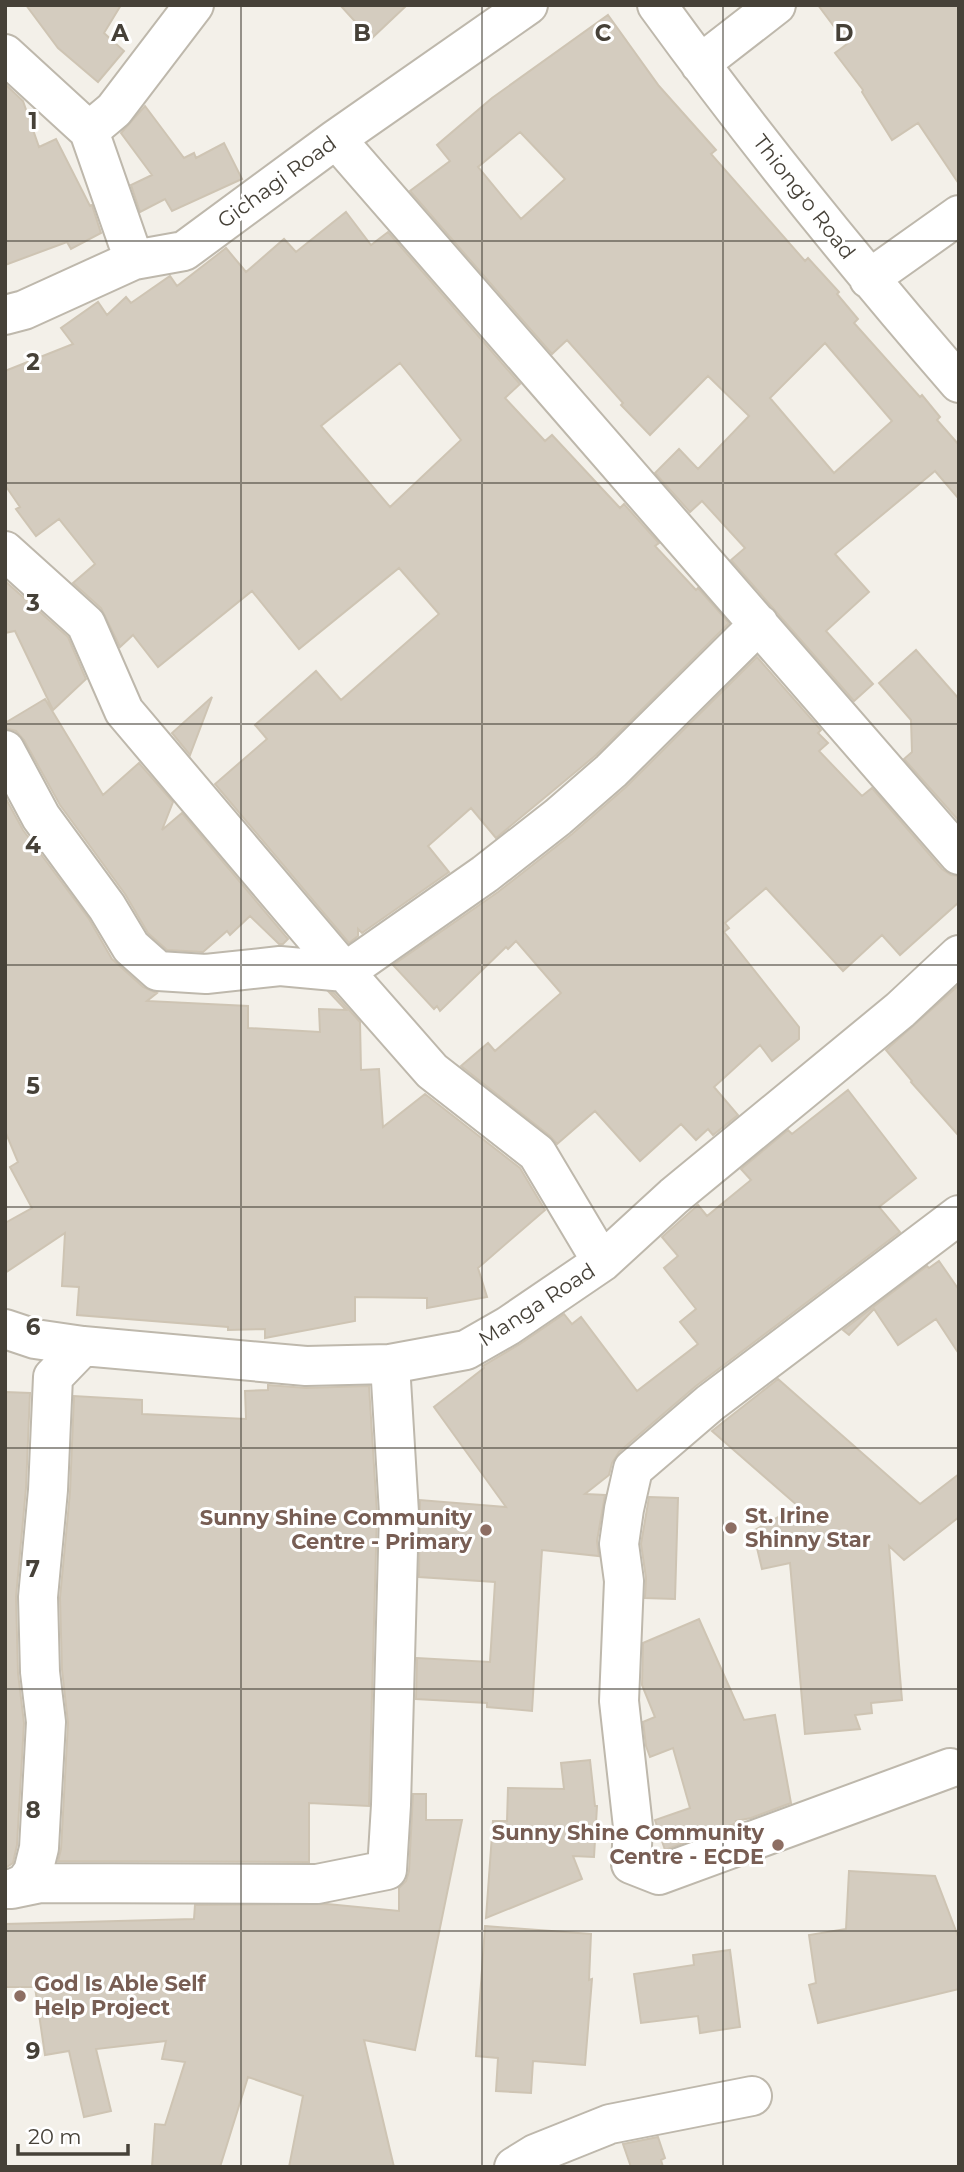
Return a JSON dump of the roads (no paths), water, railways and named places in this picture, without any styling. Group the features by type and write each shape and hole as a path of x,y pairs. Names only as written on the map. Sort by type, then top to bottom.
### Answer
{"street":[{"path":"89,131 114,110 194,5"},
{"name":"Gichagi Road","path":"5,315 24,310 134,260 184,251 335,139 528,5"},
{"name":"Thiong'o Road","path":"657,5 869,279 959,383"},
{"path":"700,64 776,5"},
{"path":"5,54 89,131 134,260"},
{"path":"335,139 959,855"},
{"path":"869,279 959,215"},
{"path":"5,551 86,624 124,711 432,1071 537,1153 602,1262"},
{"path":"5,750 41,817 107,907 131,947 158,971 206,974 279,966 345,972 496,866 558,817 611,771 759,624"},
{"name":"Manga Road","path":"5,1329 35,1339 83,1346 306,1366 390,1364 466,1350 508,1326 602,1262 674,1196 900,1010 959,954"},
{"path":"950,1768 659,1875 631,1864 633,1827 619,1701 624,1581 619,1544 624,1508 634,1469 710,1404 959,1215"},
{"path":"9,1889 25,1883 33,1872 39,1847 46,1722 40,1672 38,1597 48,1490 53,1377 83,1346"},
{"path":"9,1889 41,1882 317,1884 387,1870 399,1513 390,1364"},
{"path":"514,2167 535,2154 610,2124 752,2096"}],"place":[{"name":"St. Irine Shinny Star","path":"731,1528"},
{"name":"Sunny Shine Community Centre - Primary","path":"486,1530"},
{"name":"Sunny Shine Community Centre - ECDE","path":"778,1845"},
{"name":"God Is Able Self Help Project","path":"20,1996"}]}
